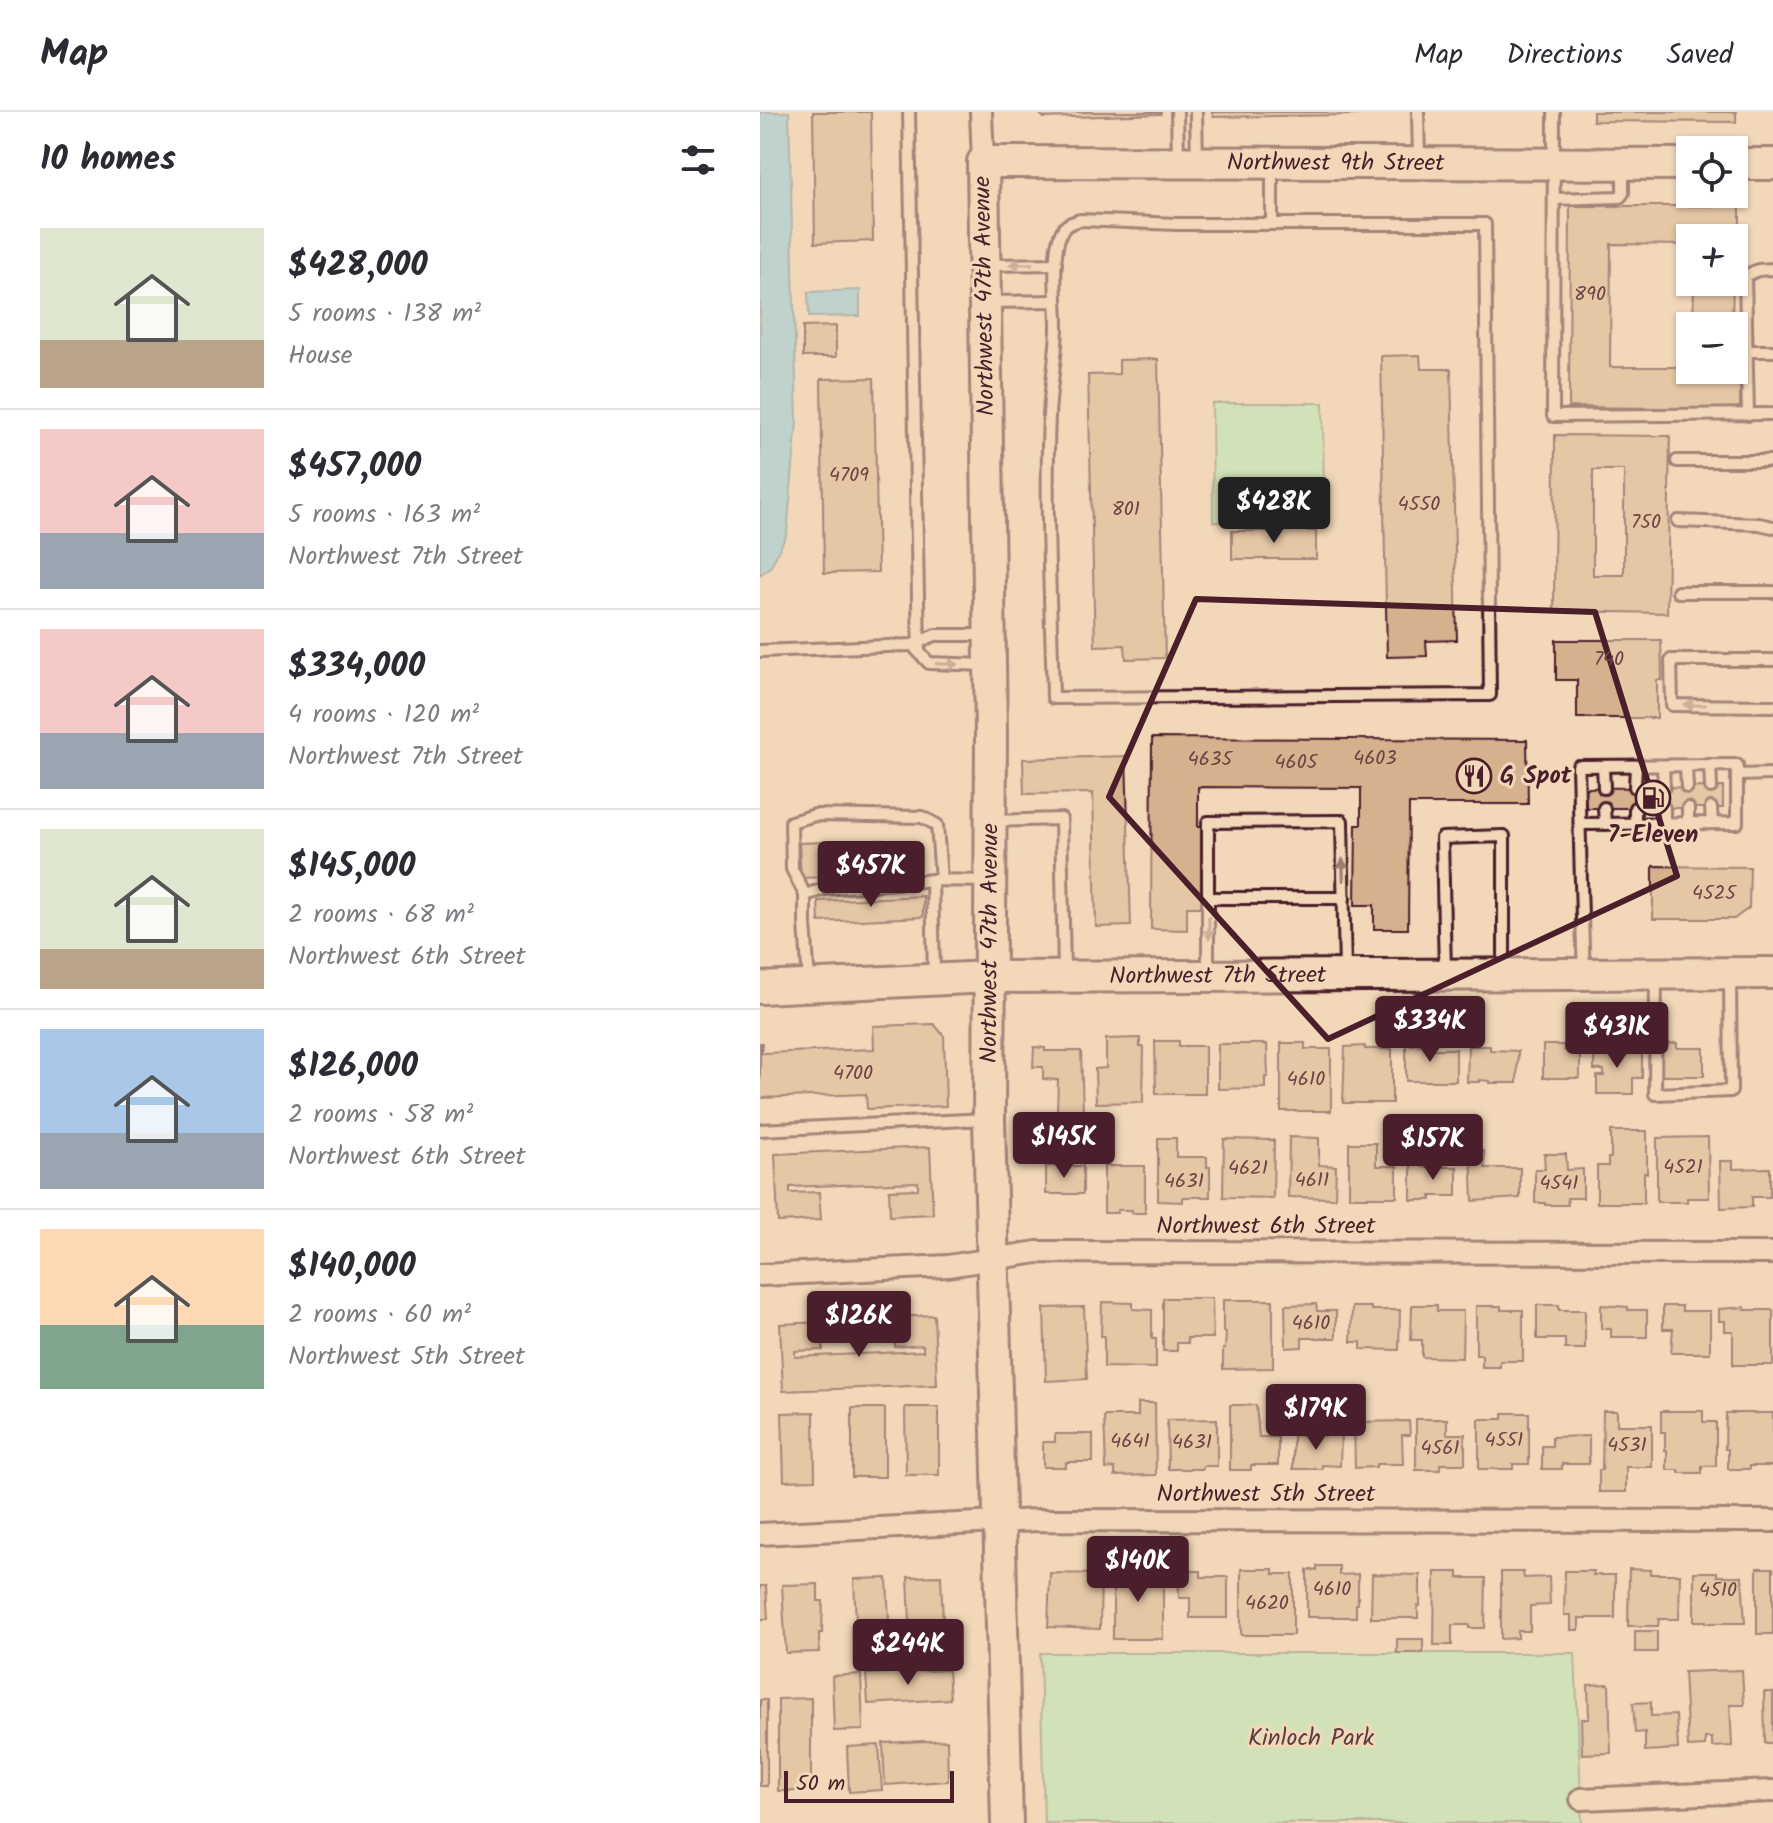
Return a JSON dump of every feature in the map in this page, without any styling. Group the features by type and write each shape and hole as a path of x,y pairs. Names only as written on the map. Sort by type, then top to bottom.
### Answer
{"street":[{"name":"Northwest 47th Avenue","path":"981,112 990,635 989,1119 1007,1823"},
{"name":"Northwest 9th Street","path":"983,162 1676,164"},
{"path":"1748,164 1773,164"},
{"name":"Northwest 7th Street","path":"760,988 989,977 1773,973"},
{"name":"Northwest 6th Street","path":"760,1275 948,1266 1037,1252 1773,1253"},
{"name":"Northwest 5th Street","path":"760,1534 1039,1520 1773,1521"},
{"path":"1581,1799 1773,1791"}],"lane":[{"path":"909,112 916,646 929,663 990,665"},
{"path":"1177,112 1188,162"},
{"path":"1188,162 1196,112"},
{"path":"1418,112 1419,162"},
{"path":"1554,112 1553,416 1773,414"},
{"path":"1272,162 1272,224"},
{"path":"1554,199 1620,197 1623,193 1623,163"},
{"path":"1080,220 1177,224 1485,224 1490,695 1053,698 1048,494 1049,415 1056,349 1056,264 1061,232 1068,224 1080,220"},
{"path":"985,265 1056,264"},
{"path":"1745,312 1745,276 1758,270 1773,269"},
{"path":"985,302 1056,301"},
{"path":"1748,351 1773,351"},
{"path":"1747,384 1748,415"},
{"path":"1677,461 1773,461"},
{"path":"1678,521 1773,527"},
{"path":"1678,592 1773,592"},
{"path":"760,651 916,646 935,635 990,635"},
{"path":"1773,660 1671,660 1672,705 1773,706"},
{"path":"1710,765 1711,787"},
{"path":"1580,824 1737,823 1737,765 1578,766 1584,974"},
{"path":"1603,766 1604,788"},
{"path":"1635,787 1636,766"},
{"path":"1663,766 1664,787"},
{"path":"1686,766 1687,787"},
{"path":"1737,775 1773,774"},
{"path":"1604,808 1605,824"},
{"path":"1635,808 1635,823"},
{"path":"1664,808 1664,823"},
{"path":"1688,808 1688,823"},
{"path":"1711,808 1712,823"},
{"path":"809,985 805,895 792,869 791,822 815,815 922,817 937,825 934,979"},
{"path":"990,822 1061,819 1064,976"},
{"path":"1208,976 1208,822 1327,821 1342,821 1345,975"},
{"path":"1445,975 1442,838 1504,836 1504,975"},
{"path":"805,895 824,889 937,880 990,881"},
{"path":"1209,898 1344,898"},
{"path":"1656,974 1655,1094 1731,1091 1730,974"},
{"path":"760,1130 989,1119"}],"highlighted area":[{"path":"1196,599 1595,612 1677,876 1328,1039 1109,797"}],"green space":[{"path":"1212,403 1323,403 1324,522 1213,522"},
{"name":"Kinloch Park","path":"1040,1653 1575,1653 1582,1823 1044,1823"}],"water":[{"path":"760,112 789,112 797,421 787,534 771,566 760,575"},
{"path":"860,290 860,316 809,317 808,292"}],"building":[{"path":"813,112 871,112 873,241 815,243"},
{"path":"1038,112 1161,112 1161,114 1044,118"},
{"path":"1212,112 1359,112 1357,115 1213,117"},
{"path":"1593,112 1736,112 1736,122 1593,121"},
{"path":"1570,206 1740,208 1740,224 1676,224 1676,245 1611,244 1610,367 1676,367 1676,384 1740,384 1740,409 1569,407"},
{"path":"1694,296 1733,296 1732,312 1693,312"},
{"path":"836,326 836,357 803,357 803,327"},
{"path":"1420,355 1421,369 1451,369 1457,640 1426,641 1427,656 1387,657 1381,356"},
{"path":"1158,359 1165,658 1126,659 1125,645 1095,646 1088,375 1119,374 1119,360"},
{"path":"874,378 878,572 824,573 821,379"},
{"path":"1555,435 1670,436 1667,613 1554,611","holes":["1593,470 1624,470 1624,575 1593,575"]},
{"path":"1232,531 1316,531 1316,559 1232,559"},
{"path":"1556,640 1661,640 1662,680 1657,680 1657,718 1577,718 1577,680 1556,680"},
{"path":"1152,738 1527,740 1528,804 1409,804 1408,929 1374,929 1374,905 1355,905 1356,825 1361,825 1361,788 1198,787 1198,827 1202,827 1202,907 1187,907 1187,930 1151,929"},
{"path":"1126,756 1131,926 1096,927 1093,793 1024,794 1023,759"},
{"name":"7-Eleven","path":"1723,787 1723,808 1583,808 1583,788"},
{"path":"884,840 885,878 801,878 799,843"},
{"path":"1653,866 1750,867 1749,908 1734,919 1653,919"},
{"path":"923,896 923,917 819,922 818,901"},
{"path":"934,1024 944,1036 946,1106 867,1109 866,1094 760,1098 760,1043 762,1053 874,1049 873,1026"},
{"path":"1140,1038 1140,1047 1144,1047 1143,1102 1096,1103 1095,1069 1106,1068 1106,1039"},
{"path":"1155,1041 1179,1041 1179,1046 1205,1046 1205,1094 1156,1094"},
{"path":"1281,1043 1305,1043 1305,1049 1331,1049 1331,1111 1281,1111"},
{"path":"1677,1043 1677,1048 1704,1048 1704,1076 1661,1076 1661,1044"},
{"path":"1218,1044 1267,1044 1268,1077 1265,1077 1265,1088 1218,1089"},
{"path":"1406,1045 1424,1045 1424,1049 1456,1049 1456,1081 1406,1081"},
{"path":"1543,1045 1564,1045 1564,1050 1580,1050 1580,1078 1543,1078"},
{"path":"1365,1046 1365,1049 1392,1049 1392,1103 1343,1103 1345,1047"},
{"path":"1468,1046 1518,1051 1517,1083 1467,1082"},
{"path":"1594,1046 1606,1046 1606,1050 1642,1050 1642,1078 1633,1078 1633,1094 1597,1094 1597,1076 1604,1076 1604,1070 1594,1070"},
{"path":"1034,1047 1045,1048 1045,1051 1081,1051 1083,1112 1057,1111 1058,1080 1043,1079 1043,1067 1033,1067"},
{"path":"1611,1131 1647,1131 1644,1203 1597,1203 1597,1166 1608,1166"},
{"path":"1289,1137 1319,1138 1319,1165 1336,1166 1335,1198 1288,1197"},
{"path":"1708,1137 1709,1198 1657,1202 1657,1138"},
{"path":"1158,1138 1176,1138 1176,1157 1207,1157 1210,1197 1183,1197 1183,1202 1158,1201"},
{"path":"1224,1139 1274,1140 1273,1198 1223,1197"},
{"path":"1349,1143 1376,1143 1376,1166 1397,1166 1397,1197 1349,1197"},
{"path":"930,1147 933,1214 890,1216 889,1190 918,1189 918,1182 790,1187 790,1193 819,1192 821,1220 778,1222 775,1154"},
{"path":"1471,1151 1484,1151 1485,1168 1520,1168 1520,1198 1473,1201"},
{"path":"1544,1154 1566,1154 1567,1170 1583,1169 1583,1198 1567,1198 1568,1205 1535,1203 1535,1169 1545,1169"},
{"path":"1411,1161 1421,1161 1421,1167 1457,1167 1457,1196 1411,1200"},
{"path":"1720,1161 1733,1161 1733,1169 1770,1168 1770,1197 1752,1197 1752,1207 1721,1208"},
{"path":"1046,1166 1083,1166 1083,1194 1046,1194"},
{"path":"1104,1166 1145,1166 1145,1213 1117,1210 1117,1213 1104,1213"},
{"path":"1163,1298 1212,1298 1213,1338 1187,1338 1188,1343 1177,1343 1177,1351 1163,1351"},
{"path":"1223,1300 1273,1300 1273,1368 1223,1369 1226,1332 1223,1332"},
{"path":"1102,1302 1133,1303 1133,1309 1152,1310 1156,1368 1104,1367"},
{"path":"1316,1304 1317,1311 1336,1311 1336,1338 1302,1338 1302,1347 1286,1348 1285,1305"},
{"path":"1412,1305 1437,1305 1437,1311 1463,1311 1462,1358 1422,1357 1422,1340 1411,1340"},
{"path":"1537,1305 1559,1305 1559,1310 1585,1310 1585,1349 1565,1349 1565,1339 1537,1339"},
{"path":"1601,1305 1647,1310 1647,1337 1611,1337 1611,1329 1601,1329"},
{"path":"1476,1306 1523,1310 1523,1361 1500,1361 1500,1367 1482,1367 1482,1355 1476,1355"},
{"path":"1663,1306 1682,1306 1682,1311 1710,1311 1710,1353 1671,1353 1673,1329 1663,1329"},
{"path":"1084,1307 1087,1379 1046,1381 1044,1308"},
{"path":"1352,1307 1400,1310 1399,1350 1361,1349 1361,1342 1351,1342"},
{"path":"1745,1307 1745,1310 1773,1310 1773,1365 1733,1365 1733,1331 1725,1331 1725,1321 1719,1321 1719,1309"},
{"path":"934,1315 937,1385 783,1391 780,1324 822,1322 823,1350 795,1351 795,1357 923,1351 923,1345 895,1347 893,1317"},
{"path":"1138,1403 1155,1403 1156,1475 1115,1476 1115,1468 1106,1469 1104,1416 1138,1416"},
{"path":"1230,1405 1256,1405 1259,1437 1278,1437 1278,1465 1251,1465 1251,1470 1230,1470"},
{"path":"905,1407 939,1407 939,1475 906,1475"},
{"path":"852,1408 885,1408 885,1477 852,1477"},
{"path":"1603,1411 1617,1411 1617,1425 1652,1425 1652,1467 1626,1467 1626,1492 1599,1492"},
{"path":"1661,1411 1703,1411 1703,1422 1716,1422 1716,1466 1702,1466 1702,1473 1667,1470"},
{"path":"814,1412 815,1480 784,1481 782,1413"},
{"path":"1503,1413 1529,1413 1529,1464 1513,1464 1513,1469 1479,1469 1479,1419 1503,1419"},
{"path":"1726,1413 1773,1413 1773,1466 1728,1469"},
{"path":"1217,1419 1217,1466 1168,1469 1167,1420"},
{"path":"1416,1419 1447,1419 1447,1434 1465,1434 1465,1464 1440,1464 1440,1470 1416,1470"},
{"path":"1409,1421 1410,1435 1402,1435 1403,1464 1355,1468 1354,1422"},
{"path":"1055,1434 1093,1434 1093,1462 1066,1462 1066,1467 1043,1467 1043,1442 1055,1442"},
{"path":"1293,1435 1341,1436 1340,1466 1293,1469"},
{"path":"1589,1436 1589,1464 1562,1464 1562,1469 1542,1469 1542,1446 1552,1446 1552,1437"},
{"path":"1317,1566 1339,1566 1339,1575 1358,1574 1356,1617 1307,1617 1307,1570 1317,1570"},
{"path":"1124,1567 1163,1567 1163,1639 1113,1639 1113,1572 1124,1572"},
{"path":"1757,1568 1773,1568 1773,1634 1757,1634"},
{"path":"1241,1569 1273,1569 1273,1574 1293,1574 1293,1635 1241,1635"},
{"path":"1629,1569 1651,1570 1650,1574 1680,1574 1679,1619 1659,1619 1658,1626 1628,1626"},
{"path":"1178,1571 1201,1571 1201,1577 1228,1577 1228,1618 1190,1618 1190,1598 1179,1598"},
{"path":"1565,1571 1615,1575 1615,1618 1579,1618 1579,1630 1571,1630 1571,1615 1564,1615"},
{"path":"1435,1572 1458,1572 1458,1578 1486,1578 1485,1628 1452,1625 1452,1645 1434,1645"},
{"path":"1501,1572 1523,1572 1524,1578 1549,1577 1550,1605 1530,1606 1530,1631 1518,1631 1518,1638 1501,1639"},
{"path":"1694,1572 1742,1576 1745,1623 1694,1621"},
{"path":"1050,1573 1101,1574 1100,1629 1048,1627"},
{"path":"1372,1574 1420,1575 1418,1618 1371,1618"},
{"path":"941,1576 944,1644 911,1646 908,1577"},
{"path":"887,1578 890,1644 857,1646 854,1579"},
{"path":"818,1584 818,1601 823,1601 819,1652 786,1653 782,1585"},
{"path":"760,1586 766,1586 768,1619 760,1619"},
{"path":"1635,1631 1657,1631 1657,1652 1635,1652"},
{"path":"1397,1639 1423,1639 1423,1653 1397,1653"},
{"path":"948,1670 950,1699 868,1704 866,1674"},
{"path":"1742,1670 1744,1705 1730,1705 1732,1746 1712,1747 1712,1738 1705,1738 1705,1746 1688,1747 1684,1672"},
{"path":"861,1674 863,1730 834,1731 832,1676"},
{"path":"1609,1684 1611,1753 1582,1754 1581,1719 1589,1719 1588,1685"},
{"path":"1764,1692 1773,1692 1773,1743 1765,1743"},
{"path":"811,1698 811,1791 778,1791 778,1699"},
{"path":"760,1700 767,1700 767,1786 760,1786"},
{"path":"1651,1702 1651,1716 1676,1715 1678,1749 1645,1751 1645,1732 1635,1733 1633,1703"},
{"path":"947,1740 948,1781 885,1785 883,1743"},
{"path":"879,1745 882,1790 849,1792 847,1747"}],"place":[{"name":"G Spot","path":"1474,776"},
{"name":"7-Eleven","path":"1653,798"}]}
